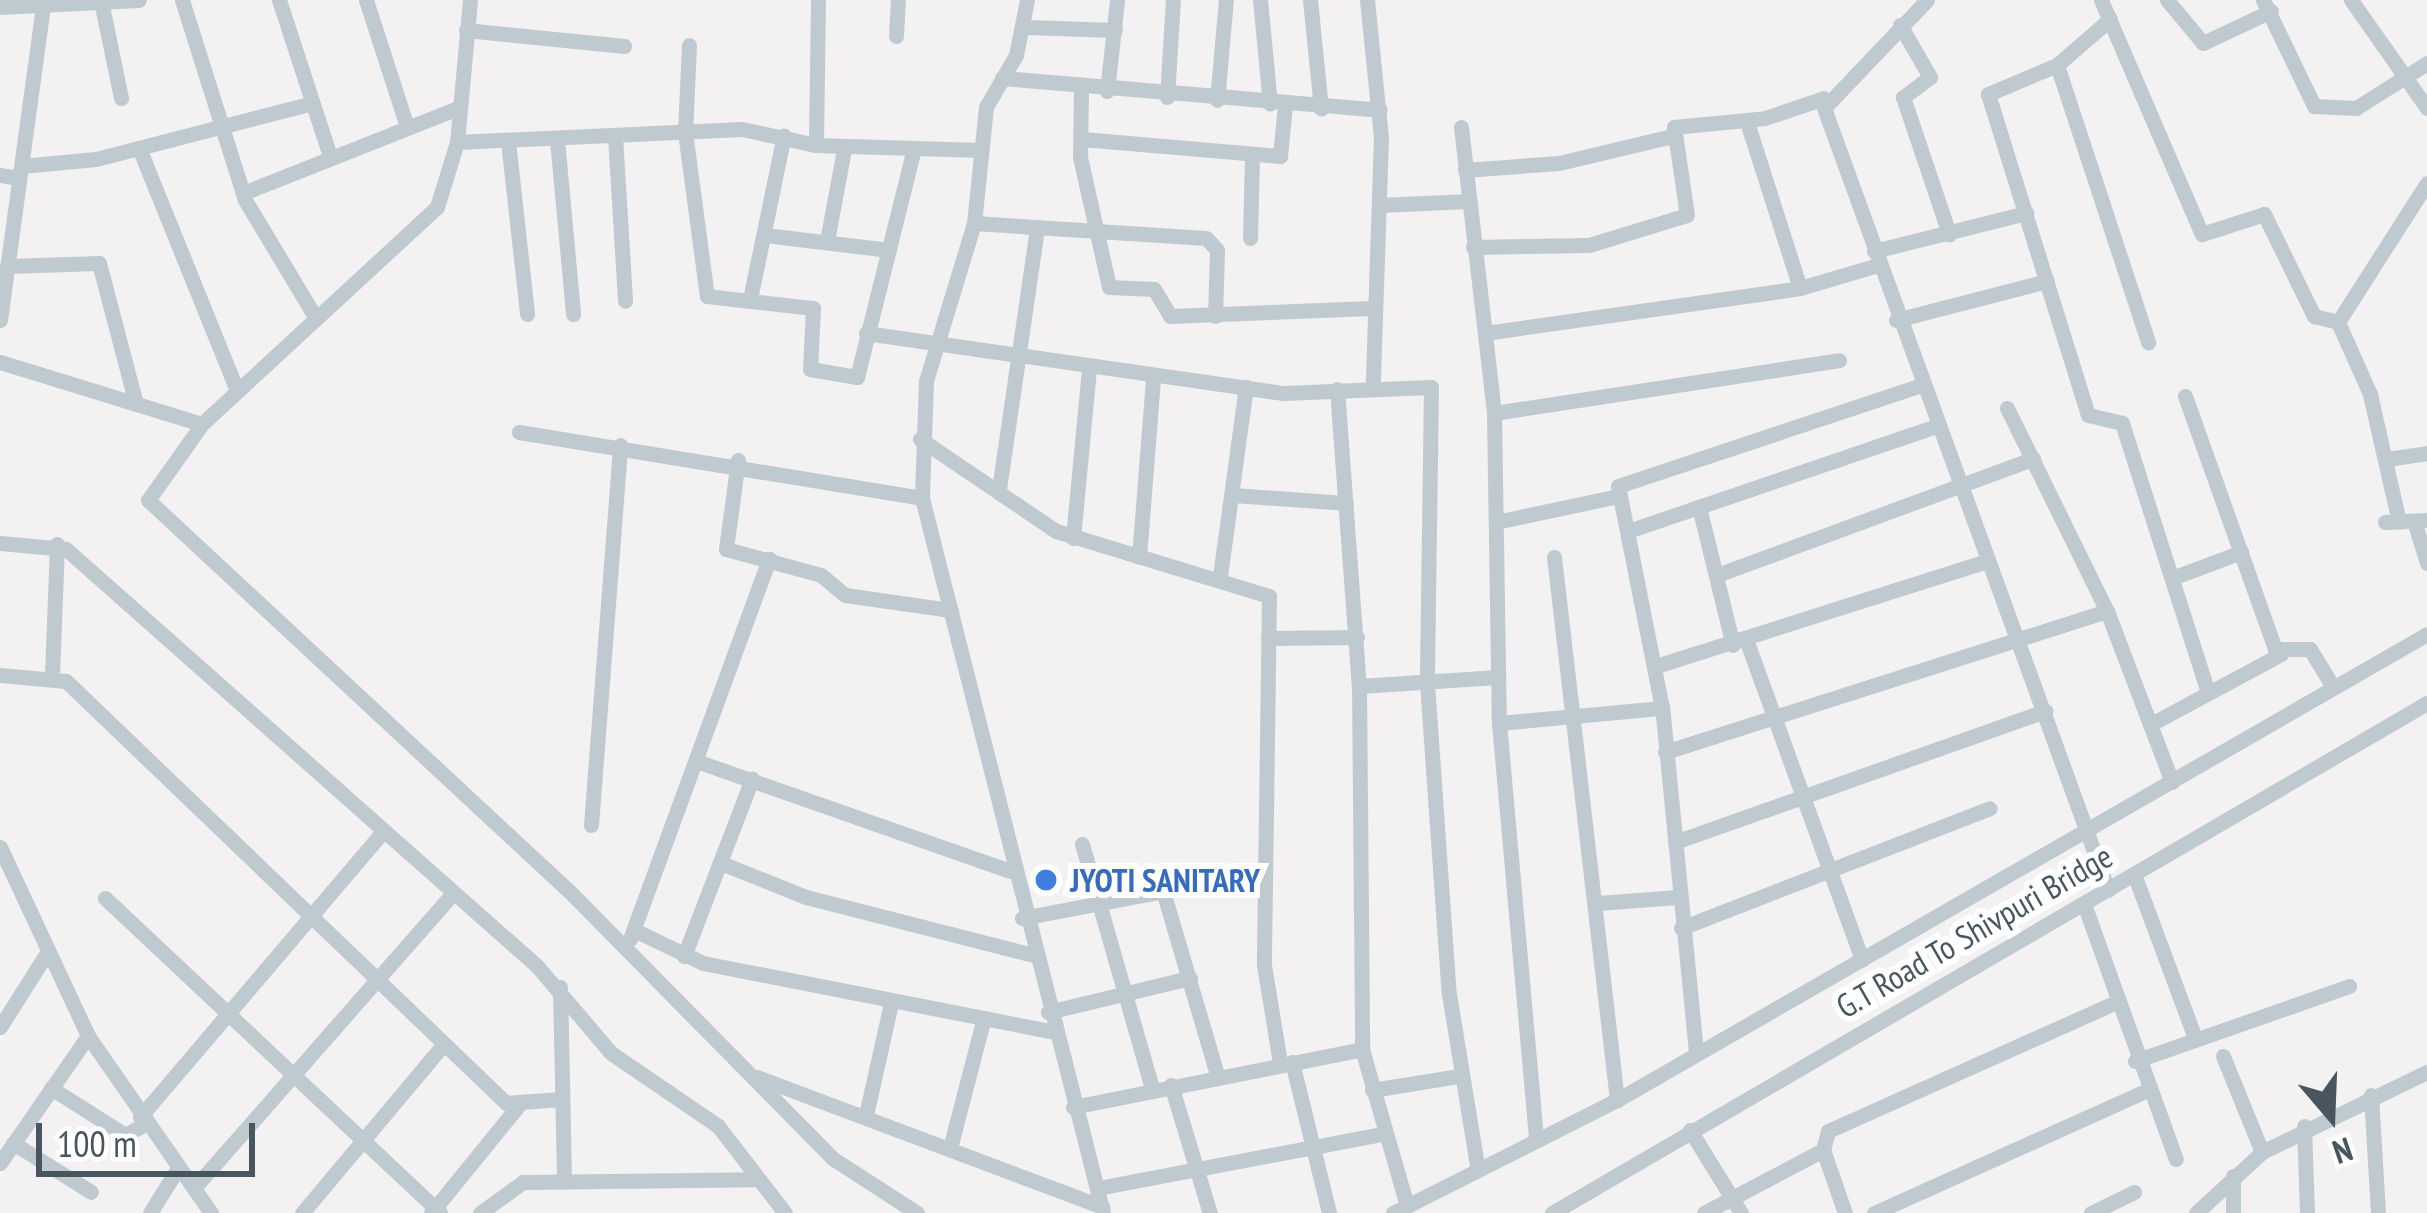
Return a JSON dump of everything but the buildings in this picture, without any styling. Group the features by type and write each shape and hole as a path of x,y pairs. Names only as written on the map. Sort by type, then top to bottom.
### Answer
{"street":[{"path":"0,7 102,6 139,0"},
{"path":"182,0 218,130 243,193 316,318"},
{"path":"279,0 330,156"},
{"path":"366,0 407,127"},
{"path":"470,0 458,142 428,218 202,424 153,479 151,508 625,950 832,1158 917,1213"},
{"path":"816,145 818,0"},
{"path":"896,36 898,0"},
{"path":"1027,0 1026,27 1002,78 981,150 974,223 934,345 920,439 922,498 1022,918 1102,1210"},
{"path":"1107,91 1117,0"},
{"path":"1167,97 1173,0"},
{"path":"1217,100 1226,0"},
{"path":"1082,139 1283,154 1260,0"},
{"path":"1310,0 1321,109"},
{"path":"1367,0 1380,110 1380,205 1371,308 1373,383"},
{"path":"1473,247 1589,245 1687,215 1672,136 1679,125 1748,122 1824,98 1927,0"},
{"path":"2101,0 2202,234 2264,214 2314,316 2338,322"},
{"path":"2167,0 2203,43 2267,6 2314,106 2356,108 2427,63"},
{"path":"2351,0 2427,108"},
{"path":"102,6 121,98"},
{"path":"0,320 43,7"},
{"path":"2110,19 2057,65 1988,94 2088,415 2122,423 2209,693"},
{"path":"1900,25 1930,77 1903,97 1949,234"},
{"path":"1026,27 1115,30"},
{"path":"466,30 624,46"},
{"path":"688,45 685,132 707,296 813,308 810,370 857,377 913,152"},
{"path":"2057,65 2149,342"},
{"path":"1002,78 1167,97 1380,110"},
{"path":"1082,89 1082,139 1109,287 1154,289 1170,316 1371,308"},
{"path":"1824,98 1918,386 2020,643 2105,885"},
{"path":"0,175 218,130 312,103"},
{"path":"243,193 460,107"},
{"path":"1748,122 1800,288"},
{"path":"1460,127 1494,412 1499,723 1536,1139"},
{"path":"458,142 685,132 784,135 844,149 981,150"},
{"path":"751,299 784,135"},
{"path":"615,136 625,301"},
{"path":"1465,170 1672,136"},
{"path":"557,140 573,314"},
{"path":"508,141 527,314"},
{"path":"140,148 237,391"},
{"path":"827,241 844,149"},
{"path":"1250,238 1252,155"},
{"path":"2338,322 2427,183"},
{"path":"1380,205 1468,201"},
{"path":"1485,333 1800,288 1876,258 2026,213"},
{"path":"974,223 1210,240 1215,316"},
{"path":"999,489 1037,227"},
{"path":"765,235 889,250"},
{"path":"7,266 99,262 136,404"},
{"path":"1896,320 2047,281"},
{"path":"2338,322 2406,521 2427,563"},
{"path":"866,334 1153,378 1246,387 1337,389 1417,380 1437,404 1427,683 1458,1076 1477,1165"},
{"path":"1494,412 1685,392 1839,360"},
{"path":"0,362 202,424"},
{"path":"1073,538 1089,368"},
{"path":"1139,557 1153,378"},
{"path":"1696,1052 1662,708 1618,496 1622,482 1918,386"},
{"path":"1220,576 1246,387"},
{"path":"1337,389 1360,686 1362,1048 1400,1209 1477,1165 1617,1100 2427,634"},
{"path":"2185,396 2281,655"},
{"path":"2007,408 2107,611 2172,782"},
{"path":"1628,531 1934,427"},
{"path":"519,432 738,460 922,498"},
{"path":"920,439 1073,538 1266,592 1264,965 1329,1213"},
{"path":"591,825 620,445"},
{"path":"2387,459 2427,453"},
{"path":"1717,575 2033,459"},
{"path":"738,460 720,542 770,559 845,595 951,610"},
{"path":"1233,495 1346,503"},
{"path":"1496,522 1618,496"},
{"path":"1699,507 1740,644 1824,874 1862,960"},
{"path":"0,543 57,544 560,987 611,1052 718,1126 785,1213"},
{"path":"52,675 57,544"},
{"path":"2172,578 2241,553"},
{"path":"1554,556 1580,716 1617,1100"},
{"path":"625,950 699,762 770,559"},
{"path":"1656,666 1740,644 1984,562"},
{"path":"1665,752 2020,643 2107,611"},
{"path":"1268,638 1357,637"},
{"path":"2151,724 2281,655 2310,649 2333,687"},
{"path":"0,675 52,675 179,780 211,825 443,1046 518,1106"},
{"path":"1360,686 1498,677"},
{"name":"G.T Road To Shivpuri Bridge","path":"1552,1213 2084,904 2105,885 2134,874 2427,703"},
{"path":"1499,723 1662,708"},
{"path":"1675,842 2045,712"},
{"path":"699,762 1011,871"},
{"path":"684,956 752,779"},
{"path":"1681,928 1990,808"},
{"path":"51,1088 125,1135 142,1121 226,1014 382,832"},
{"path":"1082,844 1152,1088"},
{"path":"3,862 88,1036 142,1121 211,1213"},
{"path":"721,863 806,897 1034,955"},
{"path":"2134,874 2195,1039"},
{"path":"1022,918 1097,898 1163,891 1217,1075"},
{"path":"194,1188 452,894"},
{"path":"1598,903 1678,897"},
{"path":"105,898 436,1211 518,1106 562,1099"},
{"path":"2084,904 2114,1003 2176,1159"},
{"path":"634,930 684,956 891,1003 1054,1031"},
{"path":"0,1027 6,1002 48,951"},
{"path":"1048,1012 1190,978"},
{"path":"2135,1061 2349,986"},
{"path":"560,987 564,1181"},
{"path":"866,1114 891,1003"},
{"path":"1704,1213 1823,1150 1834,1127 2114,1003"},
{"path":"950,1148 983,1021"},
{"path":"0,1163 88,1036"},
{"path":"302,1213 368,1145 443,1046"},
{"path":"1073,1107 1362,1048"},
{"path":"2223,1056 2262,1152"},
{"path":"2196,1213 2262,1152 2304,1126 2427,1072"},
{"path":"754,1076 866,1114 1102,1210"},
{"path":"1372,1090 1458,1076"},
{"path":"1172,1085 1210,1213"},
{"path":"1874,1213 2148,1090"},
{"path":"2371,1094 2378,1213"},
{"path":"2304,1126 2307,1213"},
{"path":"1690,1130 1741,1213"},
{"path":"1098,1188 1385,1133"},
{"path":"13,1143 91,1192"},
{"path":"1823,1150 1845,1213"},
{"path":"150,1213 178,1168"},
{"path":"2233,1176 2233,1213"},
{"path":"480,1213 512,1186 758,1179"},
{"path":"2091,1213 2134,1192"}],"place":[{"name":"JYOTI SANITARY","path":"1046,880"}]}
